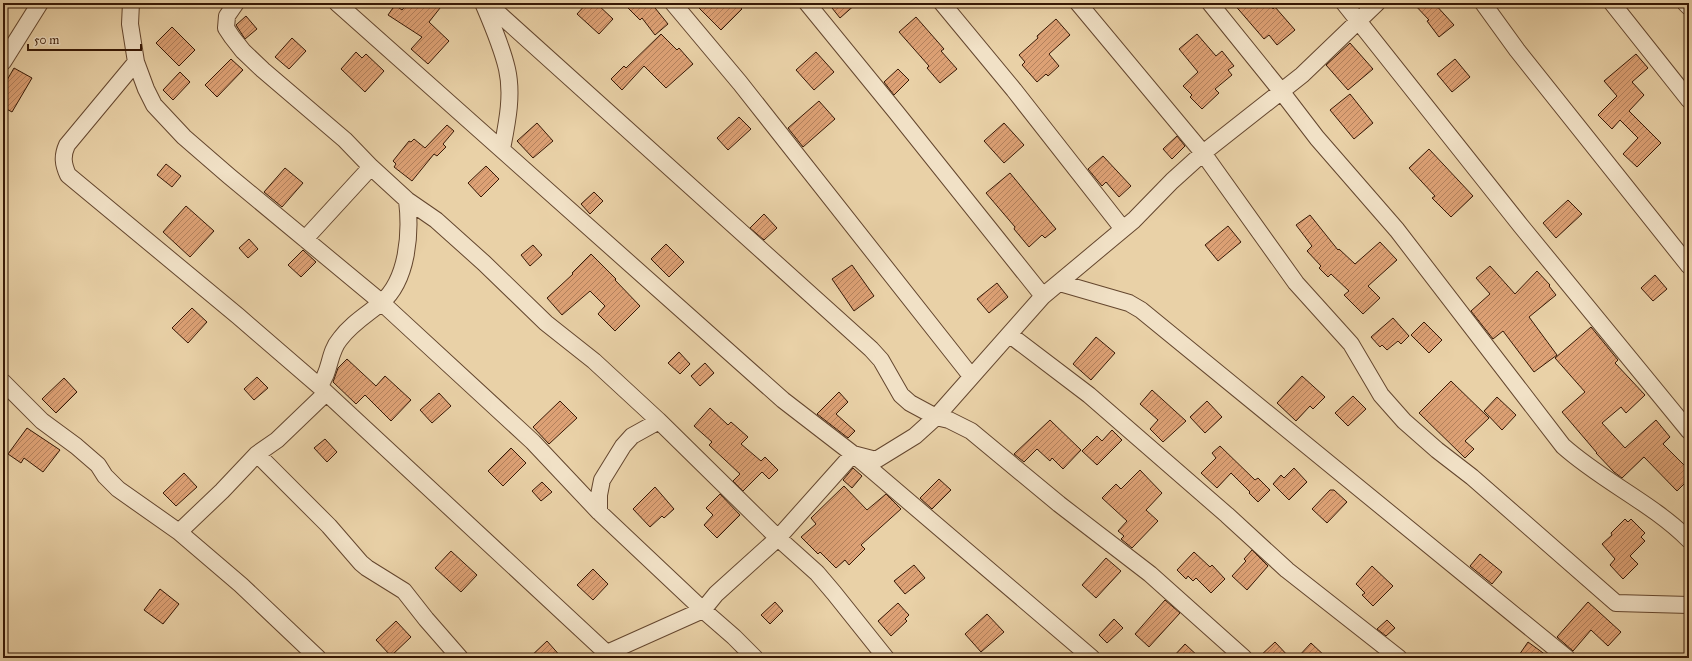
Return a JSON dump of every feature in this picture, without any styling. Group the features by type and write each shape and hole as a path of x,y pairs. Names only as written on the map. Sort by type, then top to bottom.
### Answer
{"street":[{"path":"131,3 130,24 136,62 154,105 184,137 381,302 533,442 599,512 755,658"},
{"path":"236,3 227,16 226,28 232,37 262,70 345,140 371,167 407,200 436,220 484,263 546,323 594,361 659,421 816,574 834,593 886,658"},
{"path":"336,3 502,148 783,400 852,454 1092,658"},
{"path":"484,3 507,70 509,98 502,148"},
{"path":"487,3 871,349 880,360 901,394 910,403 936,417 949,420 971,431 1059,504 1150,574 1244,658"},
{"path":"673,3 740,83 971,376"},
{"path":"807,3 1043,296"},
{"path":"942,3 1014,90 1123,229"},
{"path":"1078,3 1203,153 1296,283 1351,344 1382,395 1404,421 1437,450 1472,477 1616,603 1689,605"},
{"path":"1210,3 1317,138 1397,230 1563,446 1592,470 1669,522 1689,540"},
{"path":"1344,3 1521,226 1689,431"},
{"path":"852,454 876,460 915,436 936,417 1043,296 1123,229 1203,153 1302,75 1377,3"},
{"path":"1483,3 1518,50 1689,266"},
{"path":"1612,3 1689,100"},
{"path":"1685,3 1689,7"},
{"path":"3,62 38,4"},
{"path":"136,62 67,145 63,157 64,166 68,175 238,316 323,389 607,656 703,610 716,594 778,538 852,454"},
{"path":"305,239 371,167"},
{"path":"179,532 222,492 257,454 282,435 323,389 333,350 338,340 351,326 389,294 406,256 409,239 407,200"},
{"path":"1060,283 1129,302 1140,310 1567,658"},
{"path":"1010,335 1089,395 1288,570 1399,658"},
{"path":"3,382 42,421 76,446 98,465 105,476 118,489 179,532 241,585 318,658"},
{"path":"599,512 599,495 602,480 623,446 632,436 659,421"},
{"path":"257,454 329,526 361,563 404,591 460,658"}],"building":[{"path":"408,3 444,3 429,22 449,41 428,64 411,49 422,37 388,15 395,5 402,10"},
{"path":"587,3 596,3 613,19 599,34 577,14"},
{"path":"623,3 651,3 668,24 655,35 642,18 640,20"},
{"path":"694,3 736,3 742,9 721,30"},
{"path":"828,3 857,3 840,18"},
{"path":"1233,3 1269,3 1273,9 1275,7 1295,30 1277,45 1269,35 1264,39"},
{"path":"1413,3 1434,3 1454,25 1439,37 1427,21 1429,20"},
{"path":"246,16 257,29 245,39 236,25"},
{"path":"916,17 944,49 941,51 957,69 940,83 927,68 929,66 899,32"},
{"path":"1056,19 1070,35 1049,54 1059,66 1048,76 1046,74 1037,82 1022,65 1025,62 1019,55"},
{"path":"172,27 195,50 179,66 156,43"},
{"path":"661,34 677,50 679,48 693,64 666,88 644,66 622,90 611,79 624,66 626,68"},
{"path":"1197,34 1216,56 1222,51 1234,66 1228,70 1232,75 1215,89 1219,93 1202,109 1190,97 1192,95 1183,86 1198,72 1179,49"},
{"path":"292,38 306,51 289,69 275,57"},
{"path":"1350,43 1373,69 1348,90 1326,65"},
{"path":"356,52 362,58 366,54 384,71 365,92 341,69"},
{"path":"816,52 834,72 814,90 796,70"},
{"path":"1636,54 1648,68 1632,82 1644,95 1629,111 1661,143 1637,167 1623,154 1638,138 1620,120 1612,129 1598,115 1617,96 1604,81"},
{"path":"231,59 243,70 217,97 205,85"},
{"path":"1455,59 1470,77 1452,92 1437,74"},
{"path":"14,68 32,78 12,112 3,107 3,87"},
{"path":"898,69 909,80 894,95 884,82"},
{"path":"180,72 190,82 173,100 163,90"},
{"path":"1350,94 1373,123 1354,139 1330,110"},
{"path":"819,101 835,119 803,147 788,128"},
{"path":"739,117 751,129 728,150 717,138"},
{"path":"537,123 553,141 533,158 517,141"},
{"path":"1004,123 1024,145 1004,163 984,141"},
{"path":"447,125 454,131 443,144 446,147 437,156 434,154 412,181 394,167 396,164 393,161 409,141 411,142 414,139 425,148"},
{"path":"1177,136 1185,146 1172,159 1163,149"},
{"path":"1429,149 1473,196 1451,217 1432,198 1435,196 1409,168"},
{"path":"1103,156 1131,186 1119,197 1106,182 1102,186 1088,169"},
{"path":"166,164 181,176 172,187 157,175"},
{"path":"486,166 499,179 481,197 468,183"},
{"path":"285,168 303,183 282,207 264,192"},
{"path":"1010,173 1056,229 1045,238 1042,235 1029,247 1014,229 1015,227 986,193"},
{"path":"594,192 603,201 590,214 581,204"},
{"path":"1568,200 1582,214 1556,238 1543,223"},
{"path":"186,206 214,231 190,257 163,232"},
{"path":"764,214 777,228 764,240 750,228"},
{"path":"1310,215 1338,250 1339,249 1355,264 1380,242 1397,260 1368,286 1380,298 1363,314 1344,295 1349,291 1331,274 1328,277 1319,268 1321,266 1307,251 1312,246 1296,225"},
{"path":"1228,226 1241,242 1218,261 1205,245"},
{"path":"249,239 258,249 248,258 239,248"},
{"path":"666,244 684,262 669,277 651,259"},
{"path":"533,245 542,255 530,266 521,255"},
{"path":"303,250 316,262 301,277 288,265"},
{"path":"591,254 640,306 615,331 598,314 605,306 590,291 562,315 547,298 573,274 572,273"},
{"path":"852,265 874,296 854,311 832,279"},
{"path":"1490,266 1515,294 1537,271 1550,285 1549,286 1556,295 1529,317 1557,355 1534,372 1503,331 1493,339 1471,311 1490,294 1476,278"},
{"path":"1655,275 1667,289 1653,301 1641,288"},
{"path":"997,283 1008,297 989,313 977,299"},
{"path":"192,308 207,322 188,343 172,328"},
{"path":"1393,318 1409,336 1401,344 1398,341 1387,350 1382,345 1380,347 1371,337"},
{"path":"1424,322 1442,340 1429,353 1411,335"},
{"path":"1591,327 1618,360 1615,363 1645,395 1626,413 1621,407 1602,423 1625,448 1656,420 1670,437 1663,444 1689,470 1689,479 1677,491 1644,457 1622,478 1614,472 1596,453 1562,412 1585,392 1555,358"},
{"path":"1096,337 1115,353 1091,380 1073,364"},
{"path":"679,352 690,364 680,374 668,363"},
{"path":"347,359 376,386 385,376 411,400 391,421 365,395 356,404 333,382 338,368"},
{"path":"705,363 714,373 700,386 691,376"},
{"path":"1302,376 1325,397 1313,409 1310,406 1296,421 1277,403"},
{"path":"257,377 268,388 254,400 244,389"},
{"path":"64,378 77,392 56,413 42,399"},
{"path":"1451,381 1489,418 1465,441 1474,449 1465,458 1419,413"},
{"path":"1152,390 1186,421 1163,442 1150,429 1158,420 1140,404"},
{"path":"839,392 848,402 836,414 855,431 848,438 817,414"},
{"path":"439,393 451,406 432,423 420,410"},
{"path":"1353,396 1366,409 1348,426 1335,413"},
{"path":"1497,397 1516,415 1502,430 1484,411"},
{"path":"560,401 577,418 549,444 533,427"},
{"path":"1207,401 1222,417 1205,433 1190,417"},
{"path":"710,408 728,425 731,422 748,437 741,444 761,461 765,457 778,470 769,479 762,472 743,491 733,481 740,474 709,445 712,442 694,426"},
{"path":"1050,420 1081,450 1063,469 1052,458 1050,461 1037,449 1024,462 1014,454"},
{"path":"27,428 60,450 43,472 24,458 21,463 8,454"},
{"path":"1112,430 1122,440 1097,465 1082,451 1097,436 1102,441"},
{"path":"325,439 337,452 327,462 314,448"},
{"path":"1220,446 1255,480 1258,478 1270,490 1258,502 1231,473 1217,488 1201,473 1216,458 1212,453"},
{"path":"511,448 526,463 503,486 488,471"},
{"path":"853,468 862,476 852,488 843,480"},
{"path":"1294,468 1307,482 1289,500 1273,484 1281,475 1284,478"},
{"path":"1140,470 1162,493 1146,510 1158,521 1132,548 1121,539 1124,536 1118,531 1127,521 1102,498 1116,484 1121,489"},
{"path":"184,473 197,487 176,506 163,493"},
{"path":"939,479 951,490 932,509 920,498"},
{"path":"542,482 552,492 541,501 532,491"},
{"path":"844,486 867,510 886,494 901,509 861,545 865,549 849,565 845,560 836,568 820,552 818,554 801,537 816,524 811,518"},
{"path":"655,487 674,509 664,518 662,516 650,527 633,509"},
{"path":"1330,490 1334,490 1347,502 1327,523 1312,509"},
{"path":"720,494 740,515 717,538 704,525 713,515 706,508"},
{"path":"1625,519 1628,522 1631,519 1645,533 1641,537 1645,541 1630,556 1638,564 1623,579 1610,565 1615,559 1602,544 1612,535 1611,533"},
{"path":"1252,550 1268,566 1247,590 1232,576 1246,561 1244,559"},
{"path":"451,551 477,575 461,592 435,568"},
{"path":"1194,552 1210,567 1212,565 1225,579 1211,593 1196,578 1193,581 1188,576 1186,579 1177,570"},
{"path":"1480,554 1502,572 1492,584 1470,566"},
{"path":"1106,558 1121,571 1096,598 1082,585"},
{"path":"914,565 925,578 905,594 894,581"},
{"path":"1372,566 1393,586 1373,606 1362,595 1365,593 1356,584"},
{"path":"593,569 608,584 593,600 577,585"},
{"path":"160,589 179,604 163,624 144,610"},
{"path":"1165,600 1180,613 1149,647 1135,634"},
{"path":"775,602 783,611 770,624 761,615"},
{"path":"1588,602 1621,632 1608,646 1591,630 1573,651 1557,637"},
{"path":"898,603 909,615 905,619 907,621 891,636 878,621"},
{"path":"987,614 1004,632 981,652 965,634"},
{"path":"1114,619 1123,628 1107,643 1099,635"},
{"path":"1387,620 1395,628 1386,636 1377,629"},
{"path":"396,621 411,637 391,656 376,640"},
{"path":"547,641 562,658 529,658"},
{"path":"1275,642 1290,658 1258,658"},
{"path":"1528,642 1550,658 1517,658"},
{"path":"1311,643 1327,658 1297,658"},
{"path":"1185,644 1200,658 1172,658"}]}
